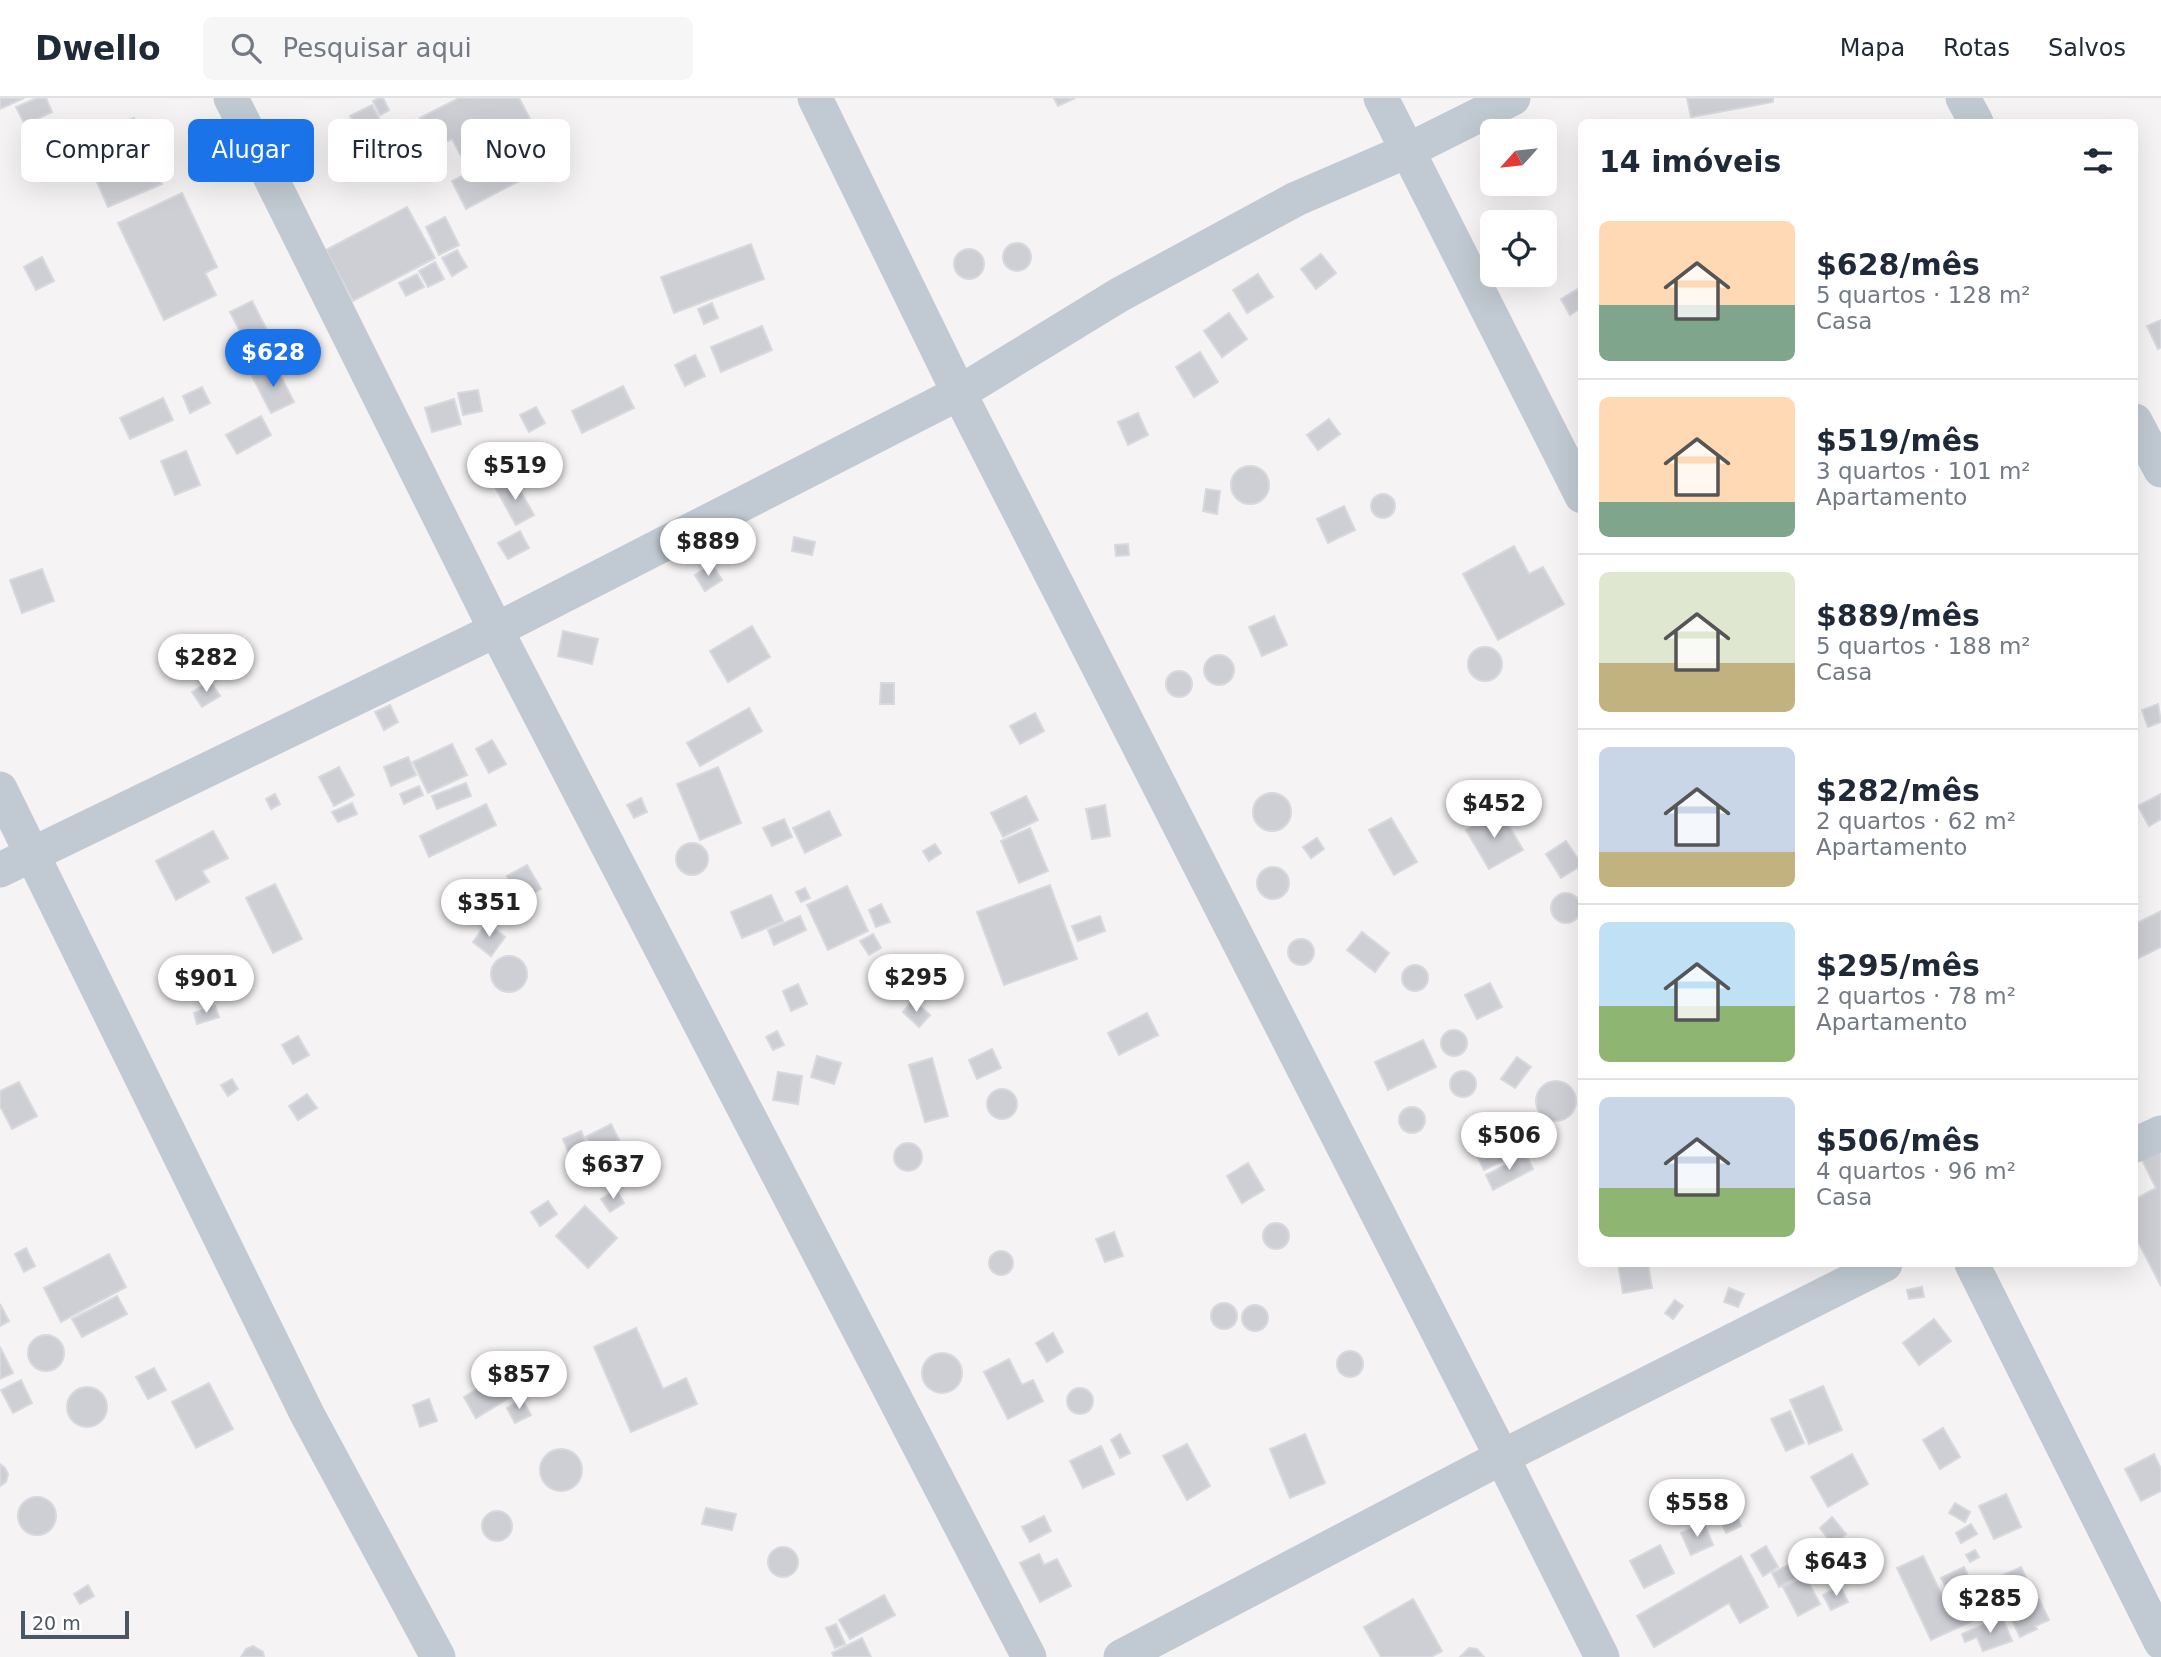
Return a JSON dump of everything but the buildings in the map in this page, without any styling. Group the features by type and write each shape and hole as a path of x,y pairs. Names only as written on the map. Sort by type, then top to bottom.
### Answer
{"street":[{"path":"231,98 496,630 1029,1657"},
{"path":"815,98 959,393 1602,1657"},
{"path":"1381,98 1578,488"},
{"path":"0,870 496,630 959,393 1131,288 1297,199 1407,151 1513,98"},
{"path":"1963,98 1974,119"},
{"path":"2138,427 2161,470"},
{"path":"0,789 307,1415 438,1657"},
{"path":"2138,1144 2161,1133"},
{"path":"1121,1657 1502,1457 1879,1267"},
{"path":"1974,1267 2161,1642"}]}
